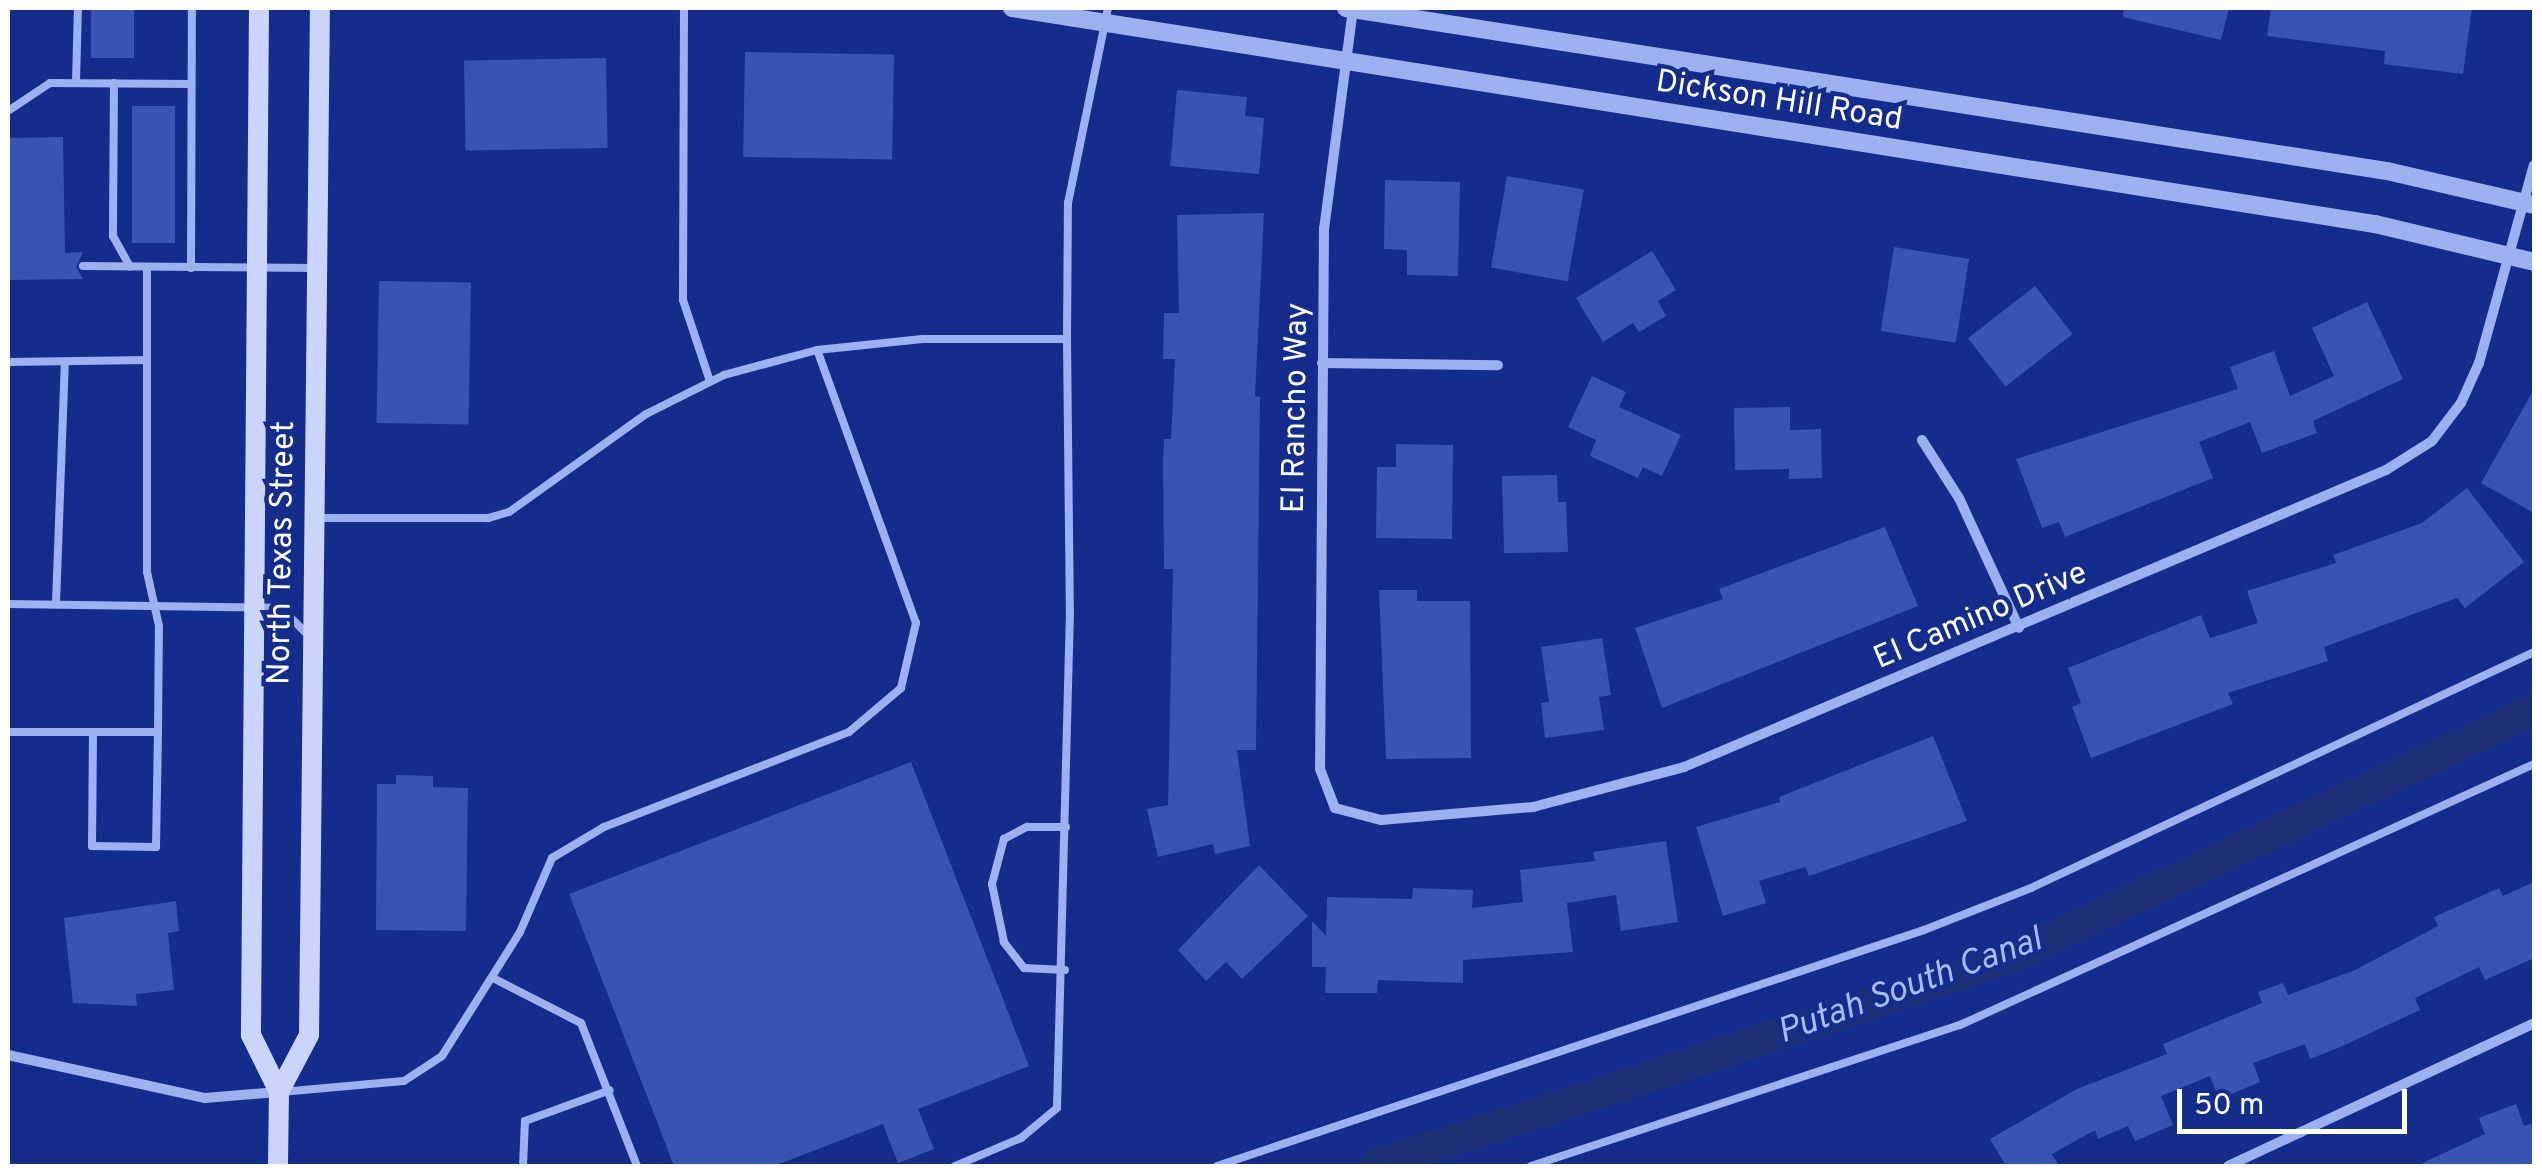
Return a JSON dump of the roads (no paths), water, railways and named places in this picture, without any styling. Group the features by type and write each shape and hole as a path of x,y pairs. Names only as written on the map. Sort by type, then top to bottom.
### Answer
{"main road":[{"name":"North Texas Street","path":"259,8 251,1035 279,1092 278,1166"},
{"name":"North Texas Street","path":"279,1092 309,1035 320,8"}],"street":[{"name":"Dickson Hill Road","path":"1012,8 1106,15 1344,65 2375,224 2534,262"},
{"name":"Dickson Hill Road","path":"1350,8 2386,171 2530,203"},
{"name":"El Rancho Way","path":"1335,808 1320,769 1324,228 1350,8"},
{"name":"El Camino Drive","path":"1335,808 1382,820 1446,818 1608,790 1760,739 2386,470 2432,440 2460,403 2479,362 2510,255 2530,203 2534,165"},
{"path":"1322,362 1498,364"},
{"path":"1922,440 1960,498 2019,628"},
{"path":"2228,1166 2534,1023"},
{"path":"8,1056 205,1098 279,1092"}],"lane":[{"path":"76,82 78,8"},
{"path":"191,268 192,8"},
{"path":"684,8 683,300 710,381"},
{"path":"955,1166 1021,1138 1057,1108 1065,970 1068,204 1106,15"},
{"path":"8,111 50,82 191,84"},
{"path":"114,83 113,236 130,267"},
{"path":"83,266 316,268"},
{"path":"92,732 92,846 156,847 154,604 147,572 147,268"},
{"path":"313,518 509,512 632,422 710,381 817,350 922,338 1067,339"},
{"path":"279,1092 404,1080 442,1056 520,932 539,878 574,840 849,732 901,688 916,622 817,350"},
{"path":"8,362 147,360"},
{"path":"56,604 65,362"},
{"path":"8,604 281,608 312,638"},
{"path":"1217,1166 1960,916 2534,652"},
{"path":"8,732 158,732"},
{"path":"1531,1166 1960,1026 2534,764"},
{"path":"1065,970 1024,968 1004,942 992,884 1004,839 1028,827 1066,826"},
{"path":"493,978 581,1024 637,1166"},
{"path":"524,1166 525,1121 610,1090"}],"waterway":[{"name":"Putah South Canal","path":"1375,1166 2004,960 2534,710"}]}
